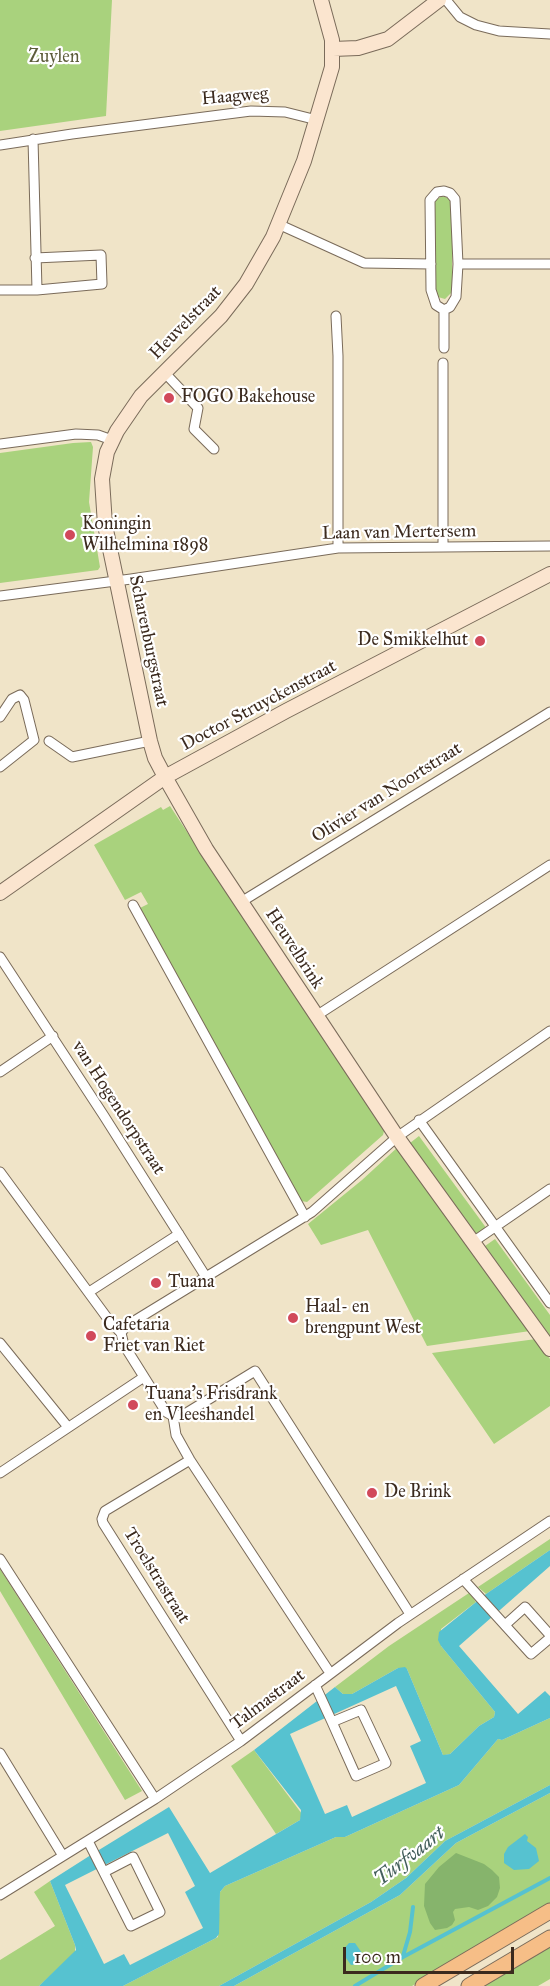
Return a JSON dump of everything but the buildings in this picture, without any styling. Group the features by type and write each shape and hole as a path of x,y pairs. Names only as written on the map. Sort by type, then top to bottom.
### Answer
{"main road":[{"path":"423,1986 550,1911"},
{"path":"469,1986 550,1938"}],"street":[{"path":"317,120 331,75 333,49 321,0"},
{"path":"333,49 358,48 388,39 439,0"},
{"path":"446,0 460,17 476,26 499,31 550,33"},
{"name":"Haagweg","path":"0,145 251,111 285,112 317,120"},
{"name":"Heuvelstraat","path":"112,440 134,404 221,316 260,261 304,161 317,120"},
{"path":"33,139 37,290"},
{"path":"444,191 450,193 455,199 458,264 456,297 450,307 444,309 436,305 430,290 430,264 430,200 437,192 444,191"},
{"path":"278,224 364,263 430,264"},
{"path":"0,290 37,290 102,284 101,255 35,258"},
{"path":"458,264 550,264"},
{"path":"444,309 444,348"},
{"path":"336,316 338,548"},
{"path":"443,363 443,547"},
{"path":"164,372 198,408 194,429 214,449"},
{"path":"0,444 76,434 98,435 112,440"},
{"name":"Scharenburgstraat","path":"112,440 104,465 102,493 105,525 150,741 155,758 165,777"},
{"name":"Laan van Mertersem","path":"0,596 338,548 550,546"},
{"name":"Doctor Struyckenstraat","path":"0,893 165,777 286,711 550,574"},
{"path":"0,717 12,699 20,695 24,700 34,740 0,767"},
{"name":"Olivier van Noortstraat","path":"241,902 550,712"},
{"path":"49,741 72,757 150,741"},
{"name":"Heuvelbrink","path":"165,777 206,849 397,1137 549,1346"},
{"path":"316,1016 550,865"},
{"path":"133,905 305,1217"},
{"name":"van Hogendorpstraat","path":"0,957 53,1036 206,1277"},
{"path":"121,1333 126,1326 305,1217 419,1120 550,1031"},
{"path":"0,1072 53,1036"},
{"path":"419,1120 550,1302"},
{"path":"0,1172 58,1253 121,1333 122,1340 166,1412 173,1416 183,1415 255,1371 411,1614"},
{"path":"473,1242 550,1189"},
{"path":"89,1292 179,1234"},
{"path":"0,1343 68,1427"},
{"path":"0,1473 144,1377"},
{"path":"173,1416 176,1435 190,1460 330,1673"},
{"name":"Troelstrastraat","path":"190,1460 105,1511 102,1519 241,1741"},
{"name":"Talmastraat","path":"0,1895 155,1799 241,1741 411,1614 550,1521"},
{"path":"0,1559 155,1799"},
{"path":"463,1579 531,1654 550,1636 525,1607 505,1625"},
{"path":"315,1685 330,1719 356,1776 386,1763 361,1710 330,1719"},
{"path":"0,1753 63,1856"},
{"path":"88,1841 131,1926 160,1912 133,1857 103,1869"}],"green space":[{"name":"Zuylen","path":"0,0 112,0 106,116 0,131"},
{"path":"442,196 448,198 452,204 452,292 445,299 438,297 435,291 435,203"},
{"path":"91,442 93,447 89,502 100,567 98,570 0,583 0,453"},
{"path":"170,806 384,1131 383,1135 307,1202 301,1201 140,908 148,904 141,892 125,900 94,845 161,807 163,810"},
{"path":"419,1136 487,1229 478,1236 410,1143"},
{"path":"399,1146 530,1331 427,1346 368,1230 321,1245 308,1224"},
{"path":"495,1239 550,1315 550,1336 485,1246"},
{"path":"536,1339 550,1359 550,1406 494,1444 432,1353"},
{"path":"550,1539 550,1550 486,1594 478,1587"},
{"path":"0,1569 142,1791 125,1800 0,1591"},
{"path":"469,1593 476,1602 441,1629 441,1646 495,1712 494,1717 479,1726 450,1754 443,1755 407,1669 398,1668 352,1694 343,1694 335,1687 389,1646"},
{"path":"550,1718 550,1785 445,1841 406,1878 371,1902 219,1986 123,1986 218,1937 220,1892 225,1886 336,1837 345,1837 459,1785 498,1739 502,1740"},
{"path":"254,1750 302,1814 300,1820 276,1834 231,1766"},
{"path":"550,1793 550,1903 412,1986 234,1986 400,1895 456,1843"},
{"path":"456,1853 484,1864 492,1870 499,1877 500,1888 497,1897 488,1906 478,1910 469,1907 455,1909 453,1912 455,1920 452,1925 435,1930 424,1906 425,1884 439,1867"},
{"path":"50,1881 75,1945 75,1953 39,1986 0,1986 0,1960 55,1926 34,1892"},
{"path":"550,1946 550,1979 538,1986 482,1986"}],"water":[{"path":"550,1550 550,1566 459,1646 518,1714 545,1691 550,1696 550,1718 502,1740 498,1739 459,1785 345,1837 336,1837 225,1886 220,1892 219,1934 216,1938 123,1986 39,1986 76,1950 50,1881 94,1853 169,1807 210,1873 300,1820 301,1810 254,1750 335,1687 343,1694 352,1694 398,1668 405,1667 443,1755 450,1754 479,1726 494,1717 495,1712 438,1640 439,1632 486,1594","holes":["396,1686 421,1741 410,1746 426,1783 352,1817 347,1805 325,1814 290,1734","168,1833 195,1886 185,1892 203,1928 130,1965 124,1954 104,1964 65,1885"]},
{"path":"550,1785 550,1793 456,1843 400,1895 234,1986 219,1986 371,1902 406,1878 445,1841"},
{"path":"525,1834 528,1837 527,1841 536,1848 539,1861 529,1869 514,1870 504,1863 504,1854 508,1847"},
{"path":"349,1943 355,1943 364,1956 359,1964 351,1965 346,1958 343,1950"}],"waterway":[{"path":"355,1986 403,1957 550,1878"},
{"path":"403,1956 410,1932 413,1907"}],"place":[{"name":"FOGO Bakehouse","path":"169,398"},
{"name":"Koningin Wilhelmina 1898","path":"70,535"},
{"name":"De Smikkelhut","path":"480,641"},
{"name":"Tuana","path":"156,1283"},
{"name":"Haal- en brengpunt West","path":"293,1318"},
{"name":"Cafetaria Friet van Riet","path":"91,1336"},
{"name":"Tuana's Frisdrank en Vleeshandel","path":"133,1405"},
{"name":"De Brink","path":"372,1493"}],"water label":[{"name":"Turfvaart","path":"410,1857"}]}
